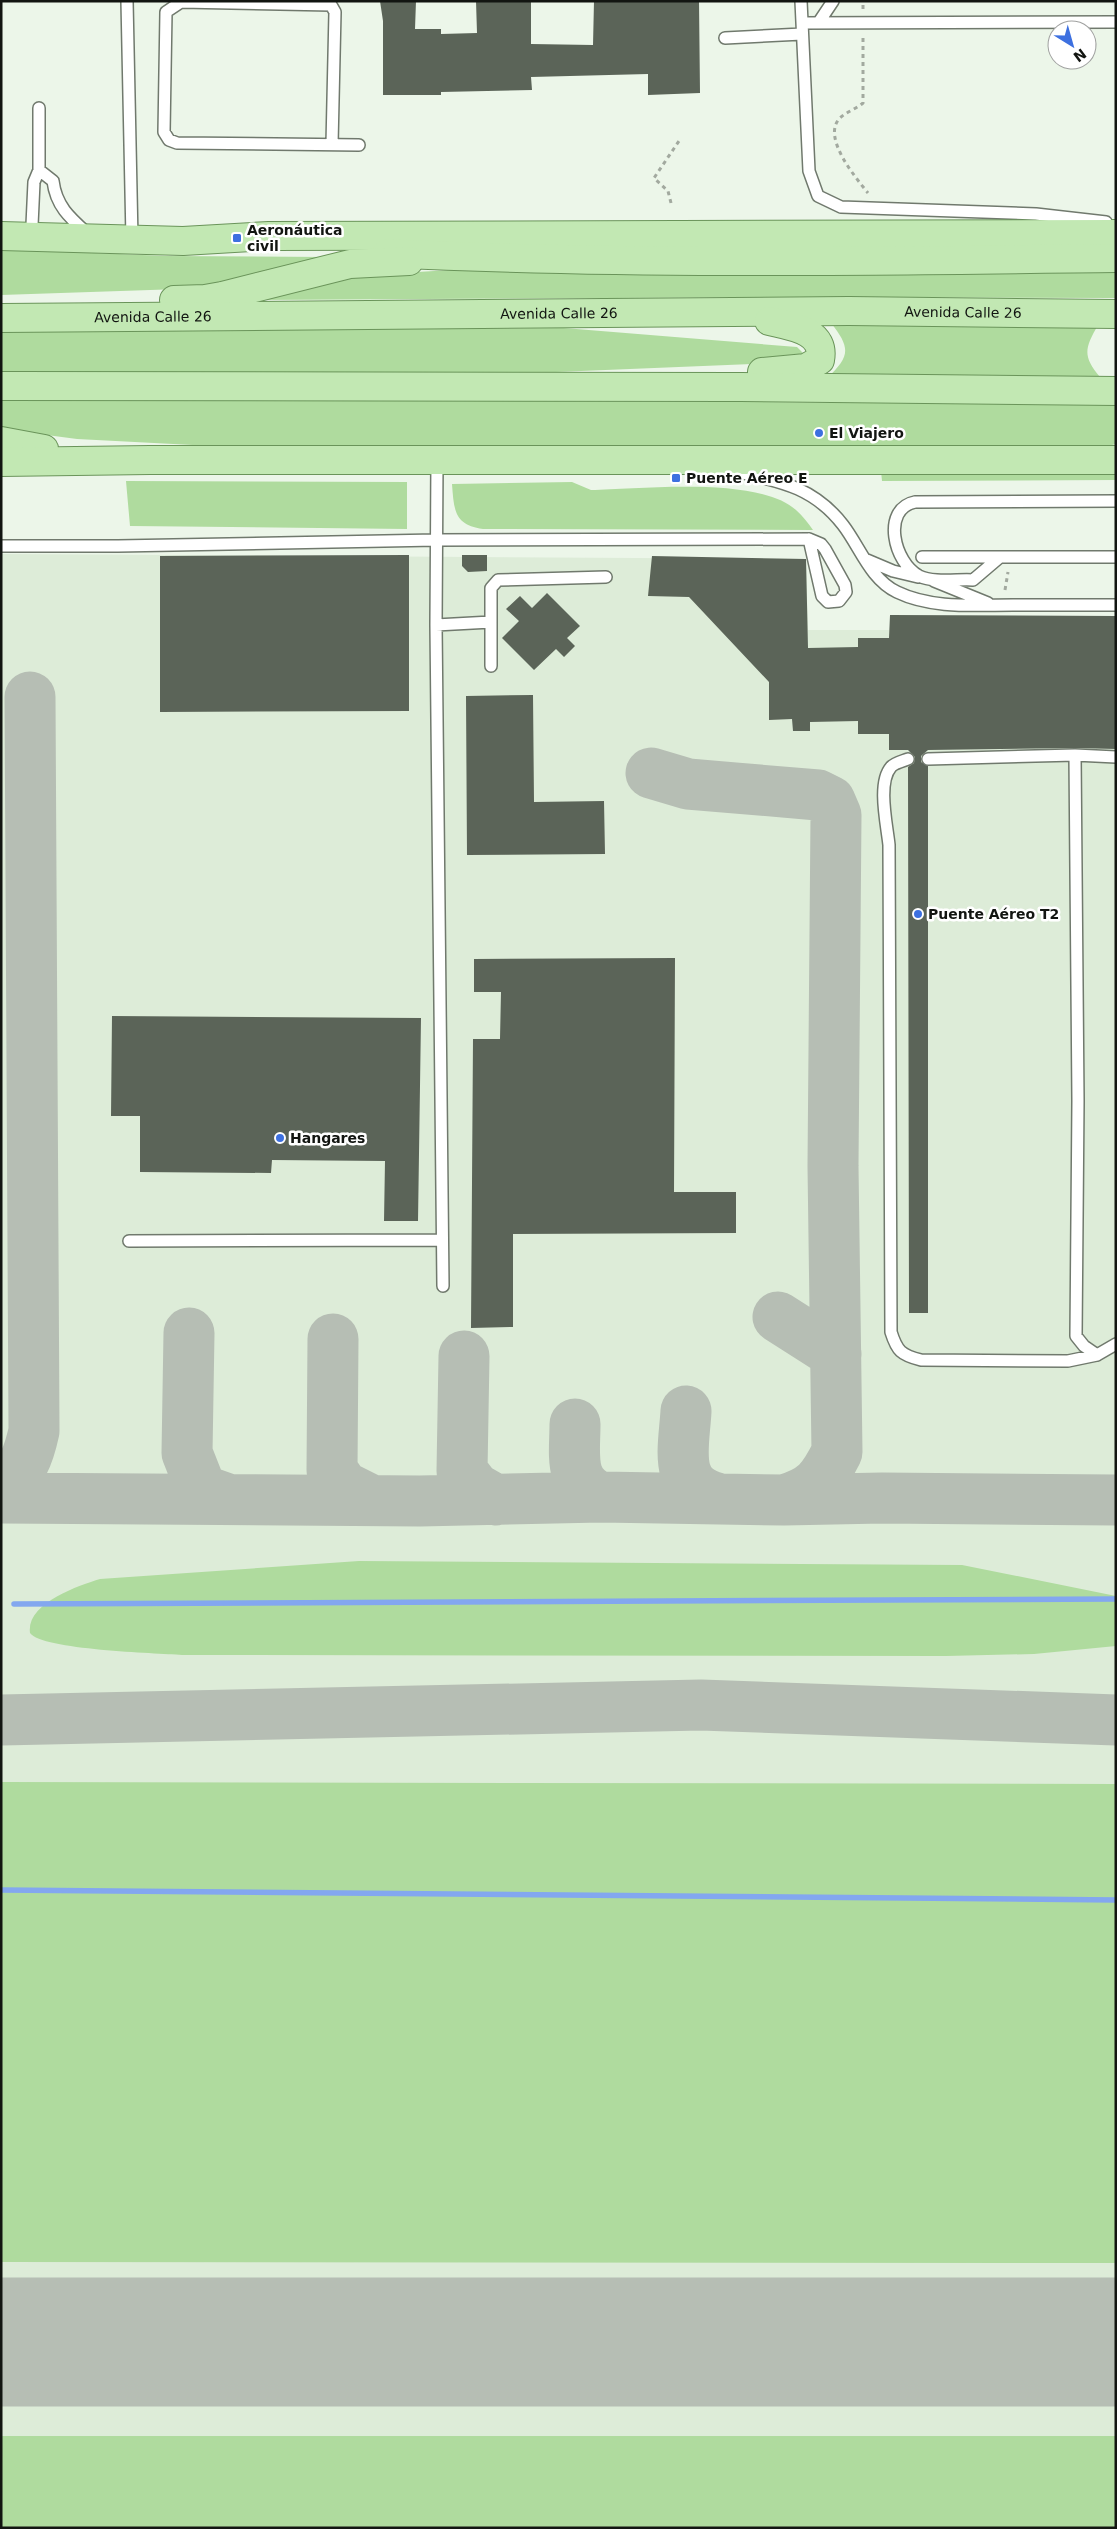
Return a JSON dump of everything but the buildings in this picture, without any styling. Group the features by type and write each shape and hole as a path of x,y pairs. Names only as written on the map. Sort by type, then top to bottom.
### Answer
{"main road":[{"path":"14,236 183,241 279,236 1116,234"},
{"path":"183,241 271,250 475,257 688,260 1116,258"},
{"path":"1,314 100,302 205,299 350,264 475,257"},
{"name":"Avenida Calle 26","path":"1,318 849,311 1116,314"},
{"path":"589,388 797,369 814,365 820,360 821,347 812,334 788,325 733,312"},
{"path":"1,386 1116,391"},
{"path":"1,441 23,446 150,460"},
{"path":"1,462 1110,458"}],"lane":[{"path":"127,1 132,240"},
{"path":"801,1 806,91 806,148 812,185 818,196 841,207 1036,214 1116,224"},
{"path":"819,22 833,1"},
{"path":"332,144 335,12 331,5 180,2 169,8 166,12 164,48 164,132 169,140 177,143 359,145"},
{"path":"725,38 802,29 819,22 1116,22"},
{"path":"14,236 32,225 34,182 39,170 38,108"},
{"path":"39,170 53,181 54,192 63,210 94,239"},
{"path":"688,460 777,480 800,489 818,500 832,512 844,526 863,558 882,580 896,591 917,599 948,605 1116,605"},
{"path":"437,461 436,625 443,1286"},
{"path":"1000,605 918,575 905,564 898,551 896,533 896,517 901,508 909,503 922,501 1116,501"},
{"path":"1,546 118,546 436,540 809,539 821,544 825,549 845,584 845,594 839,601 828,602 824,599 809,539"},
{"path":"863,558 892,571 926,578 973,580 1005,557"},
{"path":"922,558 1116,557"},
{"path":"490,666 491,588 498,580 606,577"},
{"path":"436,625 491,622"},
{"path":"1075,755 1078,1101 1076,1336 1084,1346 1097,1354"},
{"path":"928,759 1075,755 1116,756"},
{"path":"908,759 892,765 885,775 884,792 889,845 891,1332 896,1347 907,1356 921,1360 1068,1361 1097,1354 1116,1344"},
{"path":"129,1242 442,1240"}],"path":[{"path":"863,1 863,103 840,118 835,126 835,140 847,166 870,195"},
{"path":"671,203 668,191 654,178 681,138"},
{"path":"1000,605 1005,557"}],"shaded area":[{"path":"1,554 806,559 808,630 1116,630 1116,2528 1,2528"}],"green space":[{"path":"1,249 166,256 327,257 210,288 1,295"},
{"path":"451,270 706,273 1116,270 1116,298 801,297 256,300 367,275"},
{"path":"831,323 1098,325 1090,340 1087,352 1090,363 1100,377 827,378 840,364 845,352 842,339"},
{"path":"564,328 797,347 805,355 800,362 506,374 1,374 1,330"},
{"path":"1,398 1116,404 1116,444 1100,448 231,447 77,439 1,429"},
{"path":"881,471 1116,471 1116,480 882,481"},
{"path":"126,481 407,482 407,529 130,526"},
{"path":"572,482 591,490 698,487 728,488 755,492 779,499 796,510 813,530 483,529 466,524 457,515 455,509 452,484"},
{"path":"359,1561 962,1565 1116,1596 1116,1646 1034,1654 946,1656 182,1655 77,1647 39,1639 30,1633 31,1622 36,1613 55,1597 100,1579"},
{"path":"1,1782 1116,1784 1116,2263 1,2262"},
{"path":"1,2436 1116,2436 1116,2528 1,2528"}],"waterway":[{"path":"14,1604 1116,1599"},
{"path":"1,1890 1116,1900"}],"taxiway":[{"path":"1,1486 9,1481 20,1469 30,1447 34,1431 30,697"},
{"path":"651,773 688,784 818,795 830,801 836,815 833,1166 837,1452 817,1483 803,1493 784,1500"},
{"path":"778,1317 836,1354"},
{"path":"189,1333 187,1453 200,1486 208,1492 225,1498"},
{"path":"333,1339 332,1470 343,1486 369,1499"},
{"path":"464,1356 462,1471 475,1488 496,1500"},
{"path":"686,1411 683,1452 687,1475 693,1485 703,1493 717,1498"},
{"path":"575,1424 575,1457 578,1477 590,1492 601,1497"},
{"path":"1,1498 420,1501 601,1497 784,1500 882,1498 1116,1500"},
{"path":"1,1720 701,1705 1116,1720"}],"runway":[{"path":"1,2342 1116,2342"}],"place":[{"name":"Aeronáutica civil","path":"237,238"},
{"name":"El Viajero","path":"819,433"},
{"name":"Puente Aéreo E","path":"676,478"},
{"name":"Puente Aéreo T2","path":"918,914"},
{"name":"Hangares","path":"280,1138"}]}
